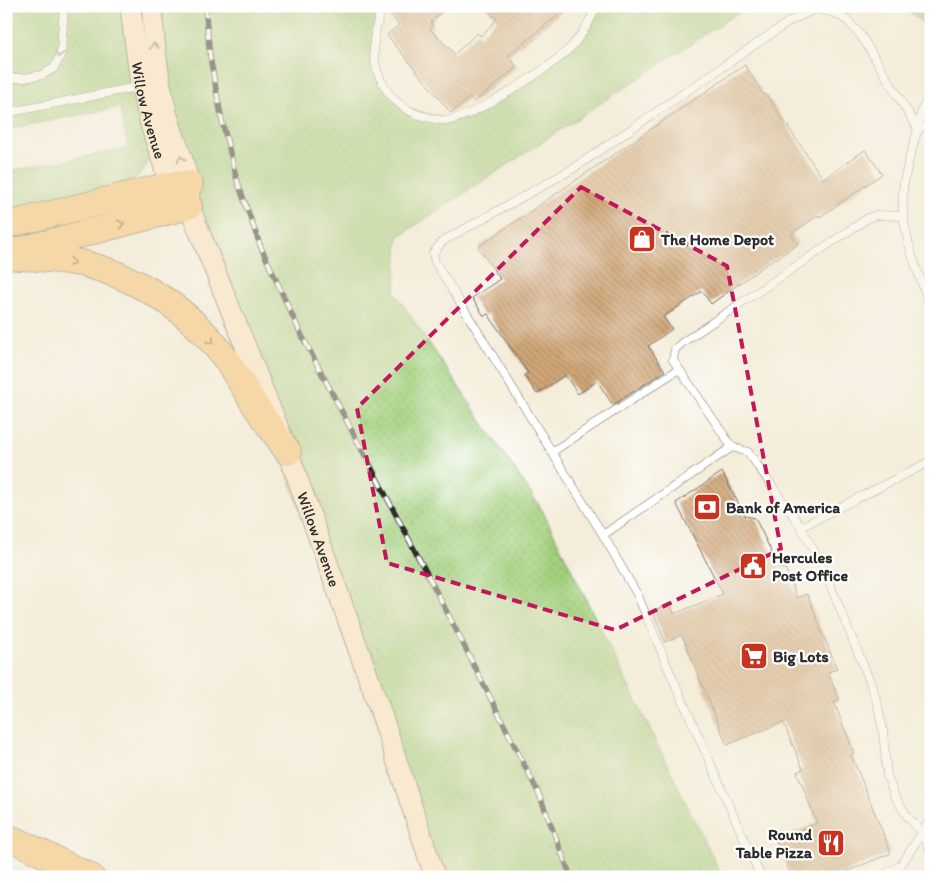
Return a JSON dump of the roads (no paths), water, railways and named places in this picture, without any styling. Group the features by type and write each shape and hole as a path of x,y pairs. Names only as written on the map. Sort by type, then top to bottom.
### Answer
{"highway":[{"path":"6,225 183,192"},
{"path":"6,255 183,192"},
{"path":"6,255 84,264 119,274 153,292 182,313 206,334 238,376 288,452"},
{"path":"10,837 91,877"}],"street":[{"name":"Willow Avenue","path":"130,6 151,86"},
{"name":"Willow Avenue","path":"152,6 154,41 151,126 183,192 288,452 380,710 435,877"}],"lane":[{"path":"6,78 42,75 54,68 61,54 64,6"},
{"path":"382,6 374,42 374,60 379,77 387,92 401,106 416,115 447,120 463,117 478,109 556,60 587,28 596,6"},
{"path":"761,877 638,596 603,535 435,262 433,253 443,241 571,170 790,21 815,9 832,12 847,20 862,37 918,129"},
{"path":"6,114 151,86"},
{"path":"931,97 920,112 918,129 906,169 903,191 904,216 914,260 931,307"},
{"path":"918,129 931,124"},
{"path":"904,216 876,215 868,218 683,342 675,349 673,360 732,446 748,452 801,527 824,570 871,684 883,731 887,775 894,795 907,816 921,831 931,853"},
{"path":"552,452 679,369"},
{"path":"603,535 732,446"},
{"path":"801,527 931,462"},
{"path":"881,877 901,865 931,818"},
{"path":"921,831 931,836"}],"railway":[{"path":"205,6 210,57 222,121 237,180 260,245 299,330 446,610 539,794 571,877"}],"place":[{"name":"The Home Depot","path":"642,239"},
{"name":"Bank of America","path":"707,507"},
{"name":"Hercules Post Office","path":"753,566"},
{"name":"Big Lots","path":"754,656"},
{"name":"Round Table Pizza","path":"831,843"}]}
